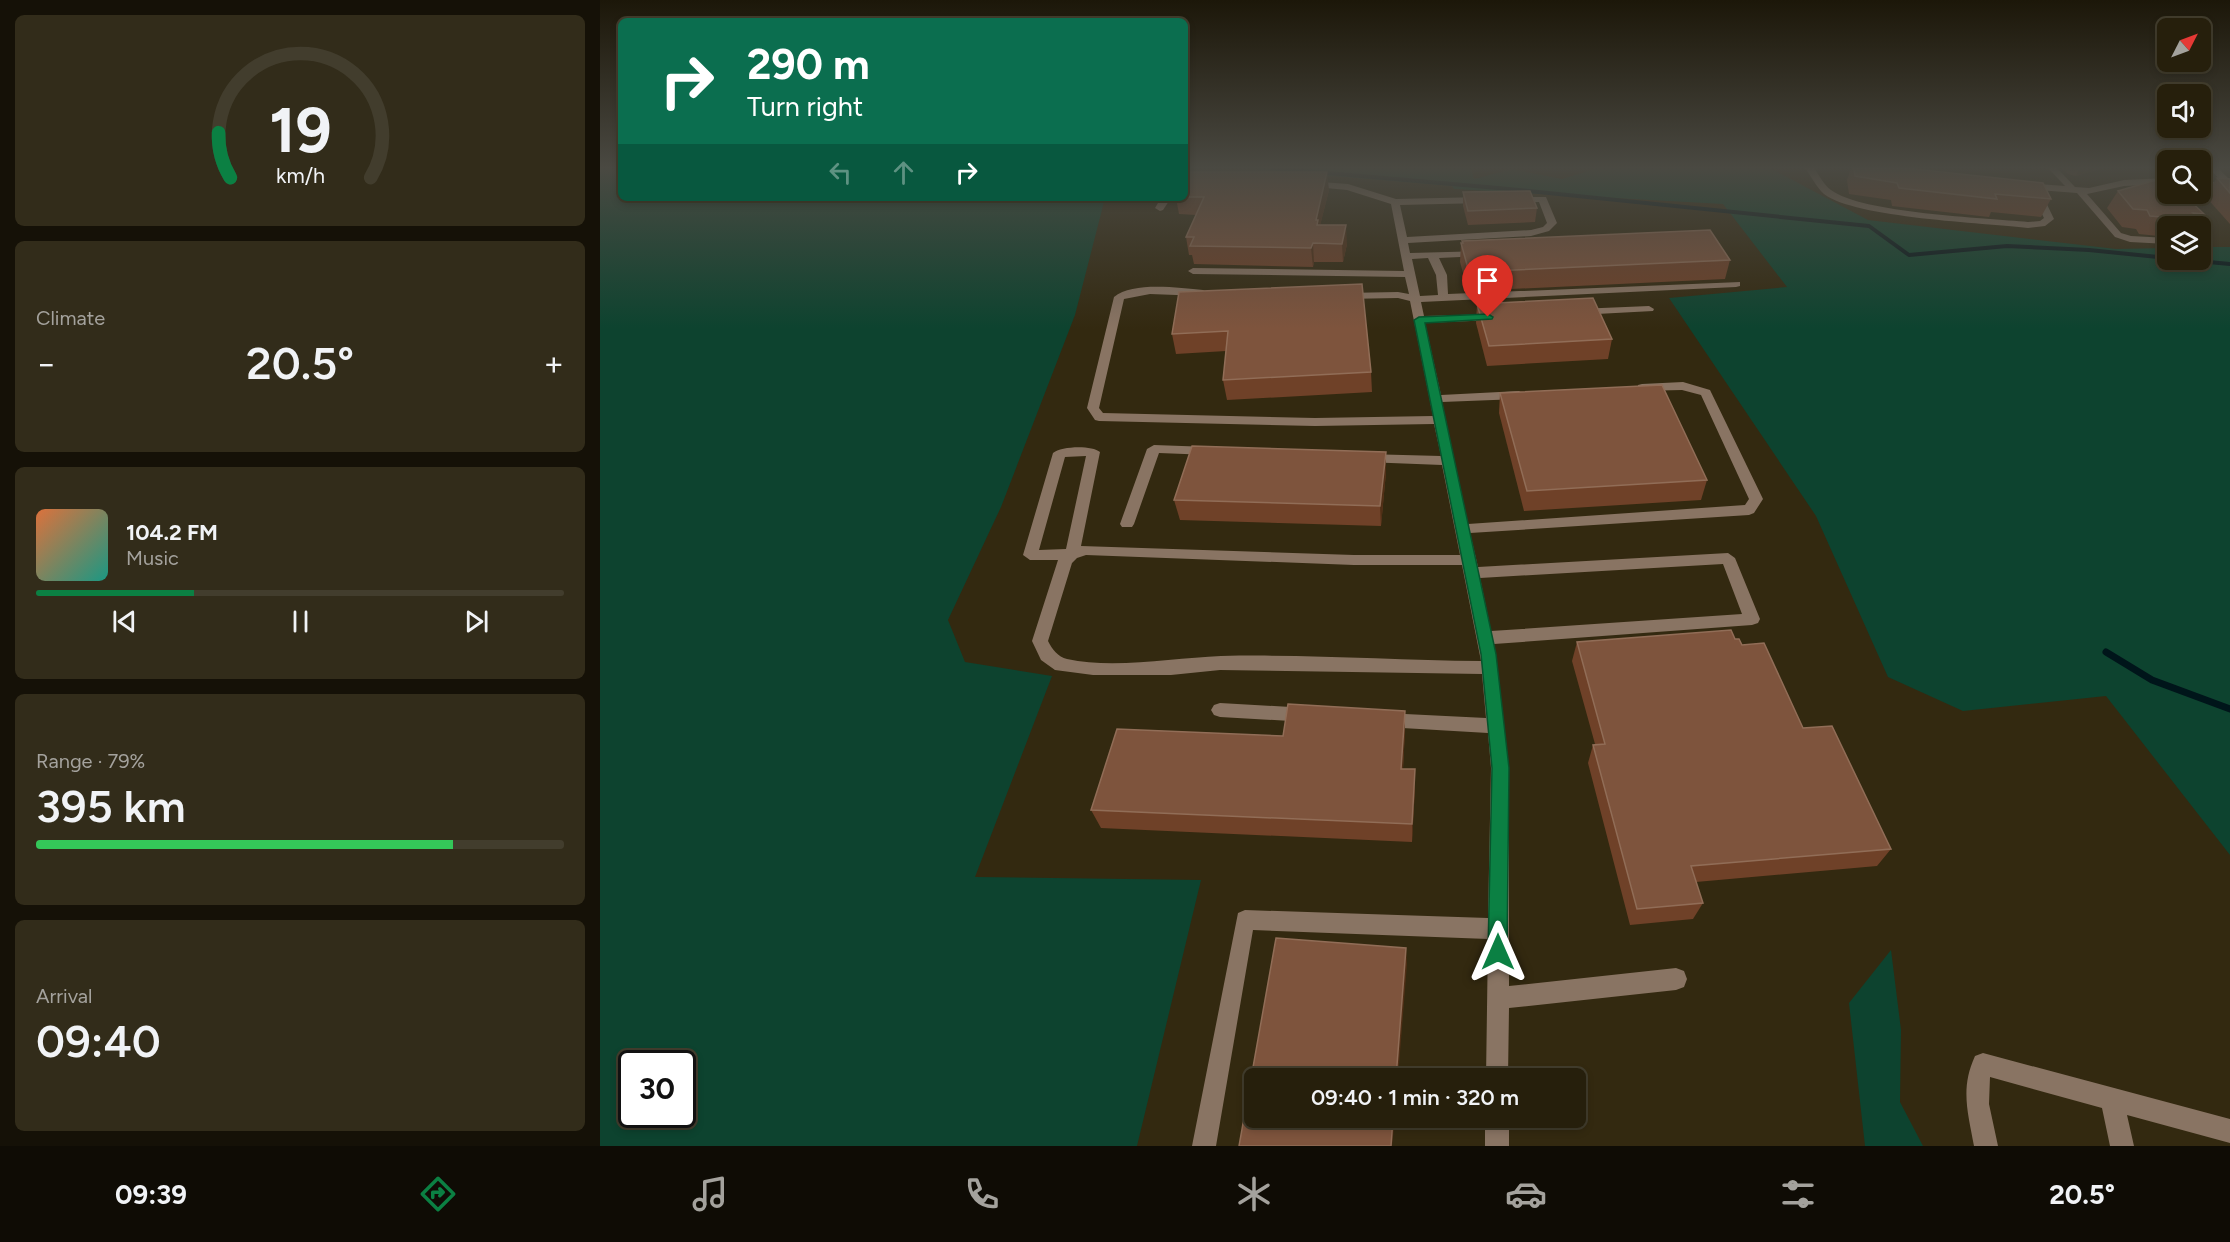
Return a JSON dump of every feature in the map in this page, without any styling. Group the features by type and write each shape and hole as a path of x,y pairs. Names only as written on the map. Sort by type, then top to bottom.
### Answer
{"street":[{"path":"1399,221 1490,668 1500,768 1497,1068"},
{"path":"1403,240 1531,233 1546,229 1551,221"},
{"path":"1993,221 2028,225 2046,221"},
{"path":"2105,221 2118,235 2130,239 2157,240"},
{"path":"1406,256 1490,253"},
{"path":"1432,256 1439,264 1444,286 1443,297"},
{"path":"1193,271 1410,274"},
{"path":"1334,296 1398,295 1415,299 1734,280"},
{"path":"1221,293 1149,290 1131,292 1119,297 1093,408 1099,417 1316,422 1440,420"},
{"path":"1569,313 1649,309"},
{"path":"1419,320 1511,316"},
{"path":"1462,528 1749,510 1756,500 1706,393 1683,386 1624,389"},
{"path":"1436,399 1530,394"},
{"path":"1127,524 1154,449 1225,452"},
{"path":"1485,638 1752,619 1728,558 1470,566 1086,550 1072,554 1030,555 1060,453 1093,452 1072,554 1065,561 1040,641 1047,655 1061,665 1093,668 1172,668 1220,663 1490,668"},
{"path":"1354,457 1448,461"},
{"path":"1220,710 1323,716"},
{"path":"1369,719 1496,726"},
{"path":"1204,1146 1245,920 1498,928"},
{"path":"1497,998 1676,978"},
{"path":"1986,1146 1976,1085 1977,1073 1983,1064 2230,1131"},
{"path":"2111,1097 2122,1146"},
{"path":"1497,1128 1497,1146"}],"green space":[{"path":"600,221 1099,221 1075,315 1001,507 948,620 965,662 1052,676 975,877 1201,880 1137,1146 600,1146"},
{"path":"1736,221 1881,221 2116,249 2157,248 2157,270 2211,270 2211,247 2230,247 2230,855 2106,696 1963,711 1888,677 1816,516 1669,298 1787,287"},
{"path":"1891,950 1901,1030 1900,1102 1923,1146 1865,1146 1849,1003"}],"building":[{"path":"1193,221 1318,221 1317,225 1346,225 1342,244 1313,243 1311,248 1190,246 1194,237 1186,237"},
{"path":"1710,230 1730,260 1469,272 1461,243 1462,241"},
{"path":"1362,284 1371,372 1223,380 1228,331 1172,334 1179,292"},
{"path":"1593,298 1612,339 1489,346 1477,304"},
{"path":"1662,385 1707,480 1527,491 1500,393"},
{"path":"1192,446 1386,452 1380,506 1174,500"},
{"path":"1731,630 1735,639 1739,639 1742,645 1764,643 1803,728 1832,726 1891,849 1691,866 1703,903 1637,909 1593,745 1605,744 1577,642"},
{"path":"1288,704 1405,711 1401,769 1415,769 1412,824 1091,810 1117,729 1283,736"},
{"path":"1276,938 1406,948 1397,1068 1253,1068"},
{"path":"1244,1118 1244,1128 1392,1128 1391,1146 1239,1146"}],"waterway":[{"path":"1825,221 1869,226 1909,255 2007,246 2089,250 2157,257"},
{"path":"2211,262 2230,264"},
{"path":"2106,652 2152,680 2230,709"}],"route":[{"path":"1488,317 1419,320 1488,654 1500,768 1498,952"}]}
